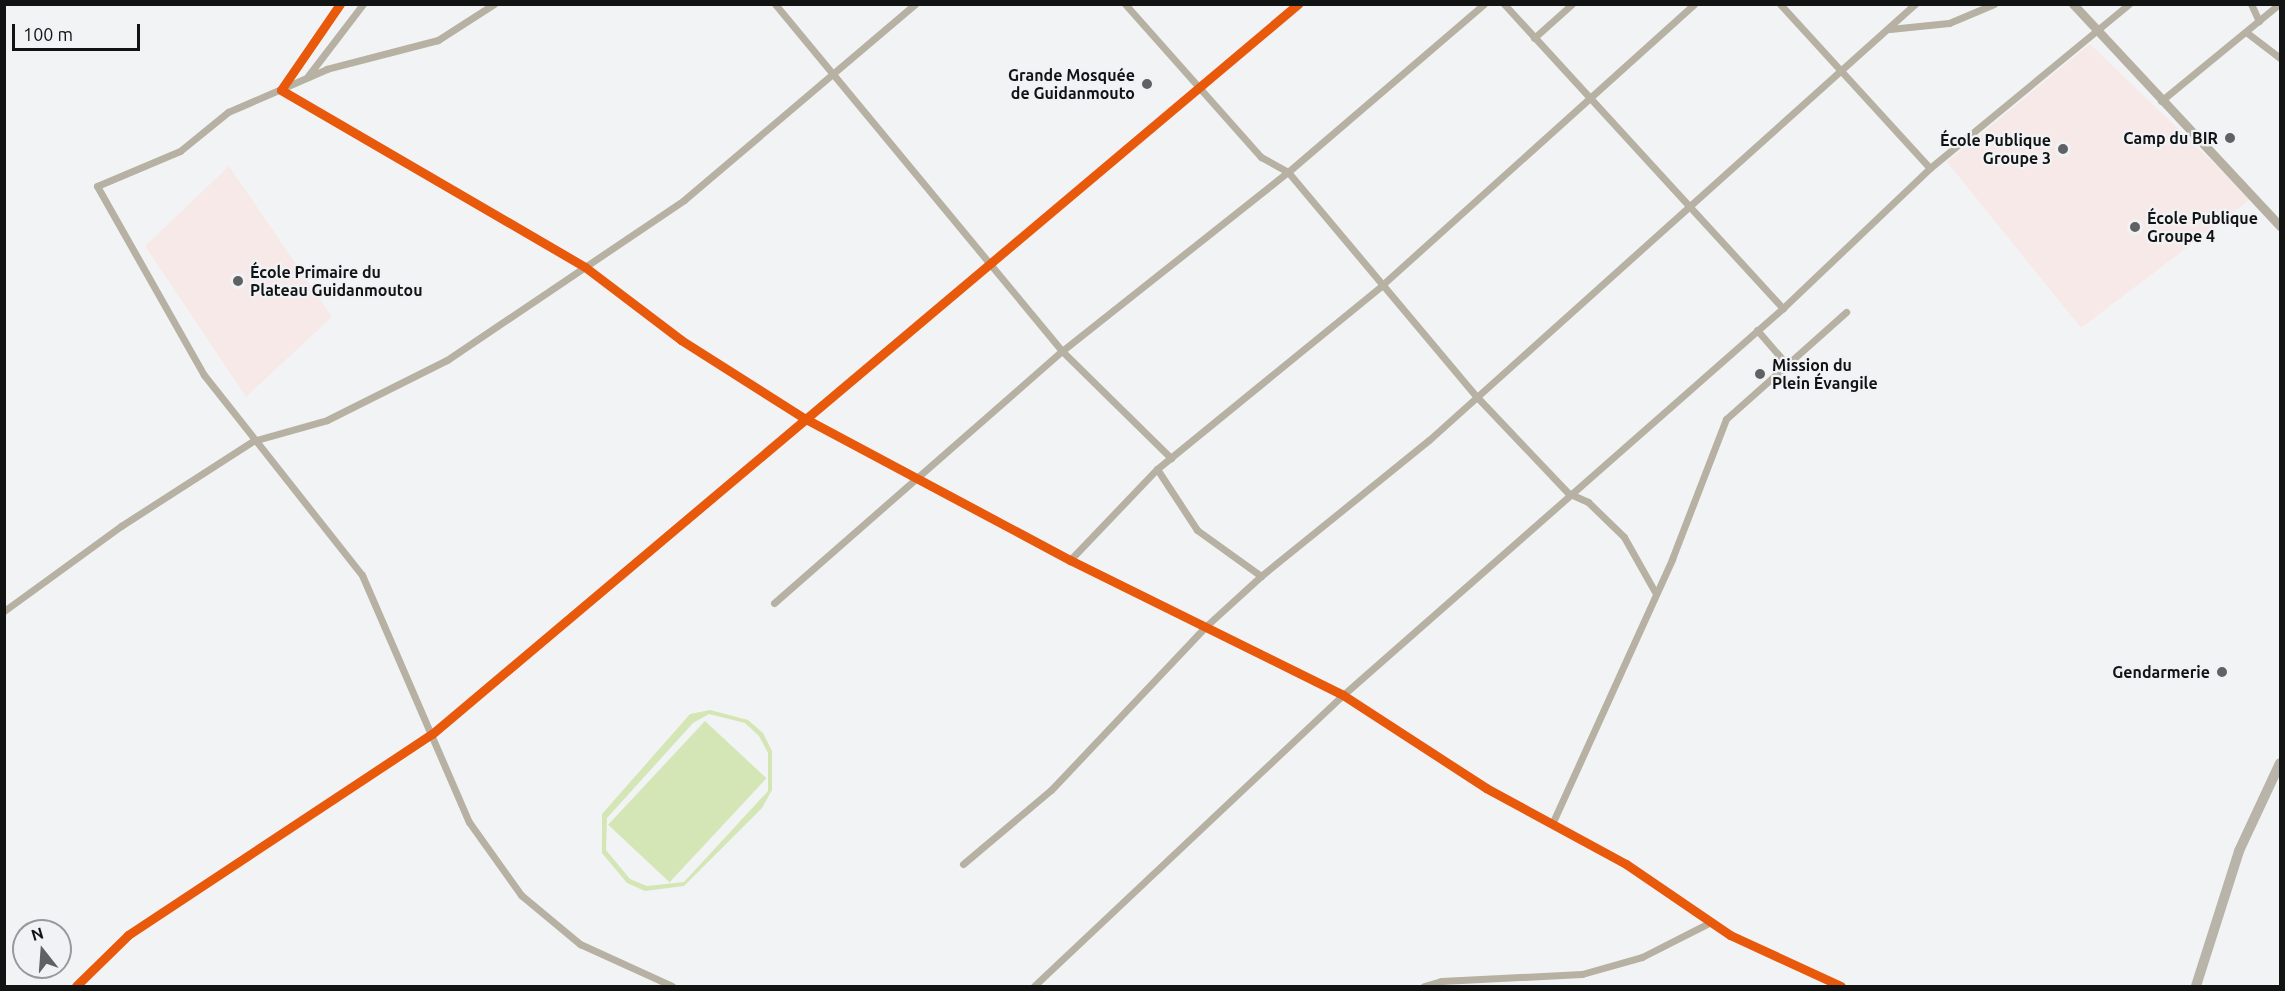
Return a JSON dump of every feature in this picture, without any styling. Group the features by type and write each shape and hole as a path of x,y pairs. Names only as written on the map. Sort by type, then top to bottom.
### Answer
{"main road":[{"path":"2196,987 2239,851 2280,763"}],"street":[{"path":"281,90 340,4"},
{"path":"308,76 363,4"},
{"path":"494,4 438,40 308,76 228,112 180,150 97,186 204,375 254,441 283,470 362,574 469,822 521,895 580,944 672,987"},
{"path":"775,4 1062,351 1171,458"},
{"path":"4,611 121,526 254,441 327,420 447,360 684,200 915,4"},
{"path":"1125,4 1198,90 1261,157 1288,172 1381,286 1477,397 1568,493 1588,502 1624,537 1655,592"},
{"path":"76,987 128,935 432,734 804,417 990,264 1298,4"},
{"path":"774,603 1062,351 1288,172 1484,4"},
{"path":"1504,4 1783,308"},
{"path":"1534,38 1572,4"},
{"path":"1070,560 1157,469 1381,286 1694,4"},
{"path":"1780,4 1930,168"},
{"path":"963,864 1051,790 1204,628 1261,576 1477,397 1839,71 1890,30 1915,4"},
{"path":"1890,30 1949,23 1994,4"},
{"path":"2073,4 2280,226"},
{"path":"1034,987 1343,695 1568,493 1783,308 1930,168 2129,4"},
{"path":"2251,4 2259,21"},
{"path":"2161,101 2279,4"},
{"path":"2246,32 2280,58"},
{"path":"281,90 585,267 681,340 804,417 1070,560 1343,695 1552,824 1626,864 1711,922 1842,987"},
{"path":"1552,824 1655,592 1726,419 1789,367 1846,312"},
{"path":"1757,330 1789,367"},
{"path":"1157,469 1197,530 1261,576"},
{"path":"1424,987 1441,981 1582,974 1642,957 1711,922"}],"shaded area":[{"path":"2090,44 2251,199 2081,328 1947,162"},
{"name":"École Primaire du Plateau Guidanmoutou","path":"229,166 332,317 246,397 145,246"}],"green space":[{"path":"710,710 748,720 763,733 772,751 772,790 762,808 684,886 645,891 627,883 602,853 602,814 690,714","holes":["709,714 745,723 759,736 768,753 768,791 684,882 647,886 630,879 606,850 607,818 693,723"]},
{"path":"705,721 766,778 670,882 608,825"}],"cycle path":[{"path":"340,4 281,90 585,267 681,340 804,418 1070,560 1343,695 1486,788 1626,864 1730,935 1841,986"},
{"path":"76,986 128,935 432,734 1298,4"}],"place":[{"name":"Grande Mosquée de Guidanmouto","path":"1147,84"},
{"name":"Camp du BIR","path":"2230,138"},
{"name":"École Publique Groupe 3","path":"2063,149"},
{"name":"École Publique Groupe 4","path":"2135,227"},
{"name":"École Primaire du Plateau Guidanmoutou","path":"238,281"},
{"name":"Mission du Plein Évangile","path":"1760,374"},
{"name":"Gendarmerie","path":"2222,672"}]}
